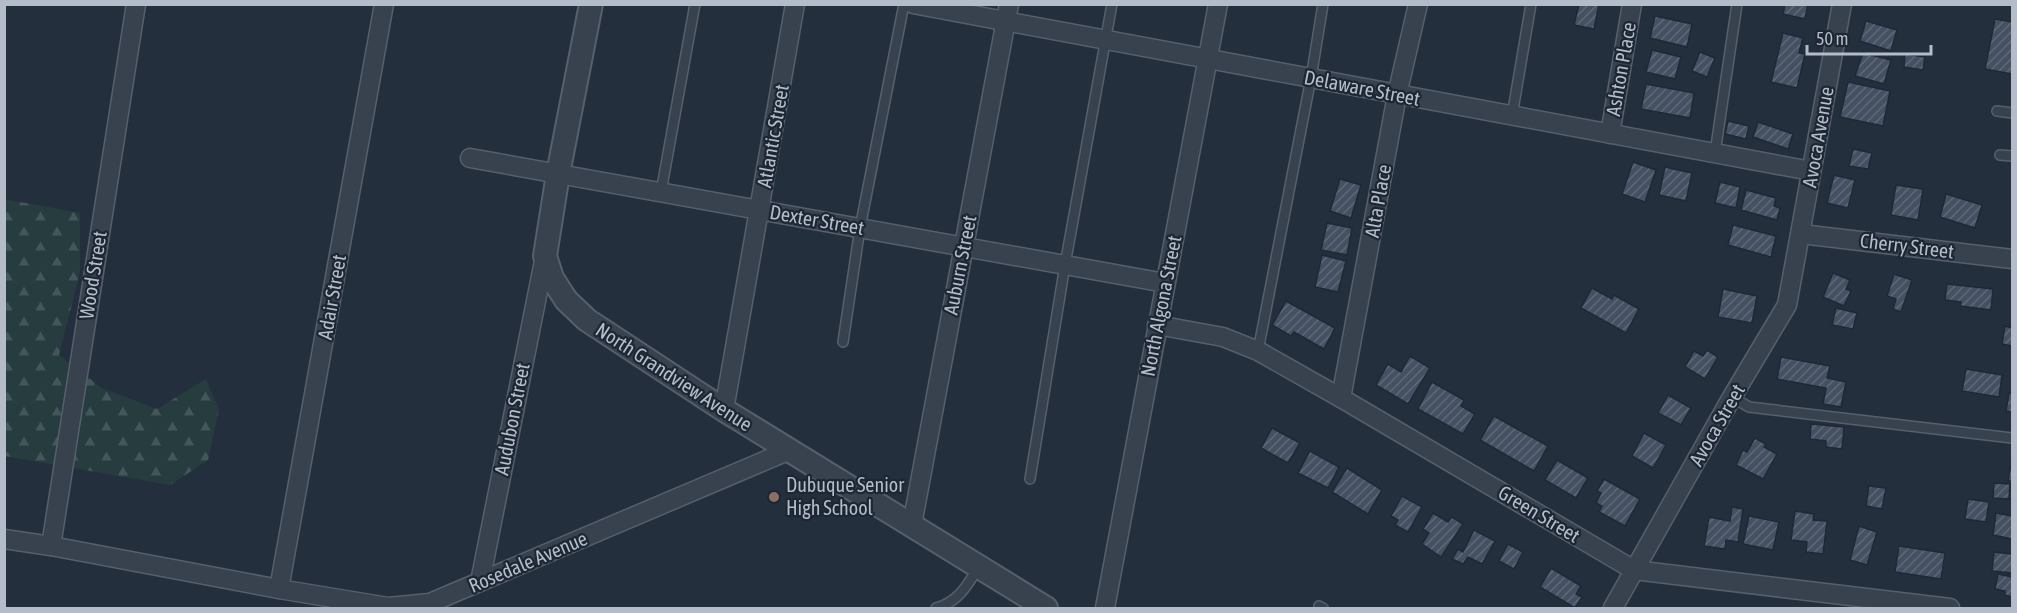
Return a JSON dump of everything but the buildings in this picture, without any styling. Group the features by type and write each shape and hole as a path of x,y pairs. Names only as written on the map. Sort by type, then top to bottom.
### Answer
{"street":[{"name":"Wood Street","path":"51,546 136,4"},
{"name":"Adair Street","path":"279,589 384,4"},
{"path":"544,256 591,4"},
{"name":"Atlantic Street","path":"724,410 795,4"},
{"name":"Delaware Street","path":"913,4 1008,13 1106,40 1811,171"},
{"name":"North Algona Street","path":"1105,609 1218,4"},
{"name":"Alta Place","path":"1341,398 1397,94 1418,4"},
{"name":"Ashton Place","path":"1610,134 1632,4"},
{"name":"Avoca Avenue","path":"1801,234 1842,4"},
{"name":"Auburn Street","path":"912,525 1008,13"},
{"name":"Dexter Street","path":"470,158 1165,282"},
{"name":"Cherry Street","path":"1801,234 2013,259"},
{"name":"Avoca Street","path":"1613,609 1732,397 1787,305 1801,234"},
{"name":"North Grandview Avenue","path":"544,256 552,278 566,300 587,320 724,410 1046,609"},
{"name":"Audubon Street","path":"480,582 544,256"},
{"name":"Green Street","path":"1157,325 1223,337 1258,351 1634,570 1950,609"},
{"name":"Rosedale Avenue","path":"4,539 388,607 430,603 790,450"}],"lane":[{"path":"661,192 695,4"},
{"path":"843,342 860,228 904,4"},
{"path":"1030,479 1065,265 1112,4"},
{"path":"1258,351 1311,78 1323,4"},
{"path":"1512,116 1531,4"},
{"path":"1715,153 1737,4"},
{"path":"1997,111 2013,113"},
{"path":"2000,155 2013,156"},
{"path":"1732,397 1749,407 2013,438"},
{"path":"936,609 961,595 979,567"}],"green space":[{"path":"4,199 80,213 80,272 59,355 102,388 157,409 206,379 219,410 208,460 170,485 5,456"}],"place":[{"name":"Dubuque Senior High School","path":"774,497"}]}
